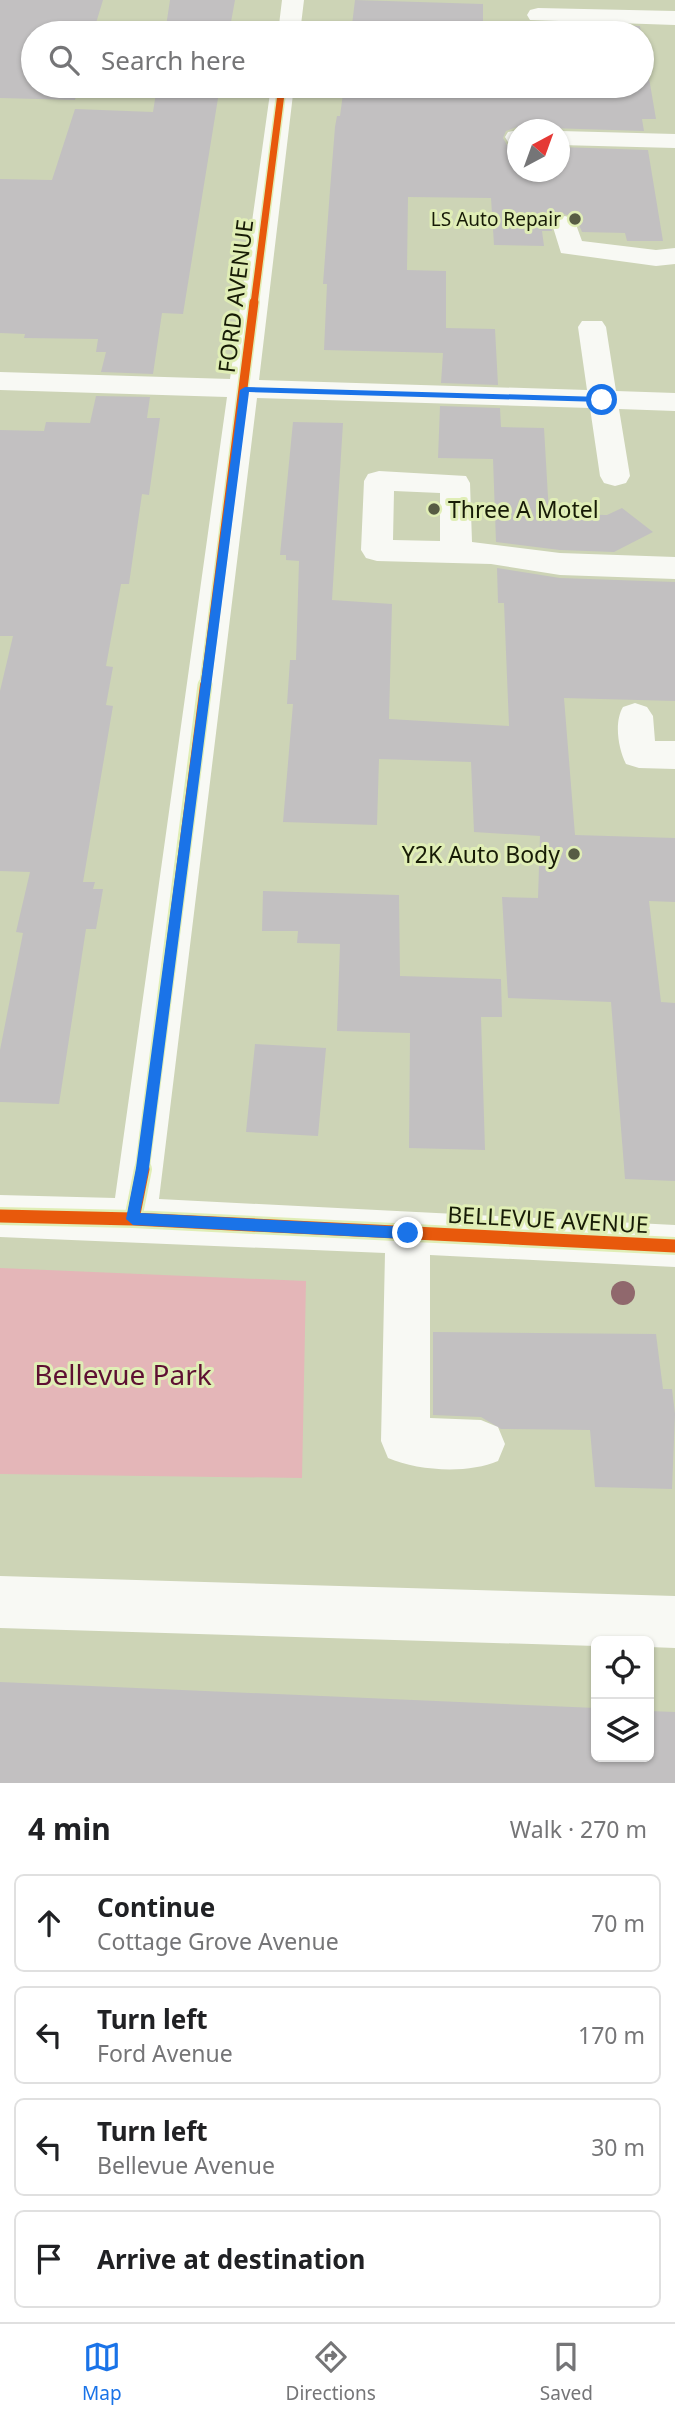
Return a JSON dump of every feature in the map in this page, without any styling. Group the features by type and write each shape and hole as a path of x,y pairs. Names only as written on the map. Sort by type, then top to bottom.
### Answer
{"street":[{"path":"290,21 293,0"},
{"path":"538,15 675,18"},
{"name":"FORD AVENUE","path":"133,1219 143,1168 281,98"},
{"path":"570,138 675,141"},
{"path":"565,223 570,247 656,258 675,256"},
{"path":"592,327 615,476"},
{"path":"0,381 675,401"},
{"path":"456,552 491,553 559,564 675,568"},
{"path":"635,716 639,754 675,755"},
{"name":"BELLEVUE AVENUE","path":"0,1216 133,1219 675,1246"},
{"path":"408,1233 405,1441 481,1444"},
{"path":"0,1602 675,1622"}],"green space":[{"name":"Bellevue Park","path":"0,1268 306,1281 302,1478 0,1474"}],"building":[{"path":"0,0 103,0 97,21 21,21 21,98 75,100 0,98"},
{"path":"170,0 235,0 231,21 167,21"},
{"path":"355,0 483,4 483,21 352,21"},
{"path":"155,98 218,98 183,314 162,313 153,374 101,372 106,352 96,352 98,339 24,338 25,334 0,333 0,179 52,180 75,109 153,112"},
{"path":"342,98 652,98 656,119 642,119 644,131 570,129 570,119 507,119 507,131 503,138 507,145 507,182 570,182 570,147 648,150 663,241 627,241 625,233 582,232 576,218 564,214 550,222 552,231 542,231 544,246 494,245 491,198 408,197 407,270 446,271 446,328 495,329 498,385 441,383 443,353 324,350 327,284 323,284 337,116 340,116"},
{"path":"96,396 150,397 147,418 160,418 149,495 142,494 129,584 121,584 106,666 113,667 106,705 113,706 83,882 95,882 93,889 103,889 96,929 86,929 59,1104 0,1102 0,1050 23,933 16,932 30,872 0,871 0,691 13,636 0,636 0,430 44,431 46,422 90,423"},
{"path":"440,406 500,408 501,427 544,428 549,514 607,515 622,508 653,532 614,552 560,550 496,542 493,459 438,458"},
{"path":"293,422 343,423 332,600 392,604 389,719 509,726 504,603 498,603 497,568 560,578 675,582 675,701 564,698 575,835 675,838 675,902 649,901 661,1002 675,1003 675,1181 625,1179 611,1002 508,998 502,897 538,898 540,836 474,832 471,762 379,759 377,825 283,822 293,704 287,704 290,660 296,660 299,561 286,560 286,555 280,555"},
{"path":"263,891 399,895 400,976 501,979 502,1017 481,1017 485,1150 409,1148 410,1033 337,1031 340,944 297,943 298,931 262,931"},
{"path":"255,1044 326,1048 318,1136 246,1132"},
{"path":"433,1332 656,1334 663,1389 672,1389 675,1414 672,1489 595,1487 590,1430 501,1429 481,1417 433,1415"},
{"path":"0,1682 591,1708 591,1762 654,1762 654,1711 675,1712 675,1783 0,1783"}],"cycle path":[{"path":"133,1219 143,1168 280,98"},
{"path":"0,1216 133,1219 675,1246"}],"place":[{"name":"LS Auto Repair","path":"575,219"},
{"name":"Three A Motel","path":"434,509"},
{"name":"Y2K Auto Body","path":"574,854"}],"route":[{"path":"408,1233 133,1219 143,1168 245,390 602,400"}]}
